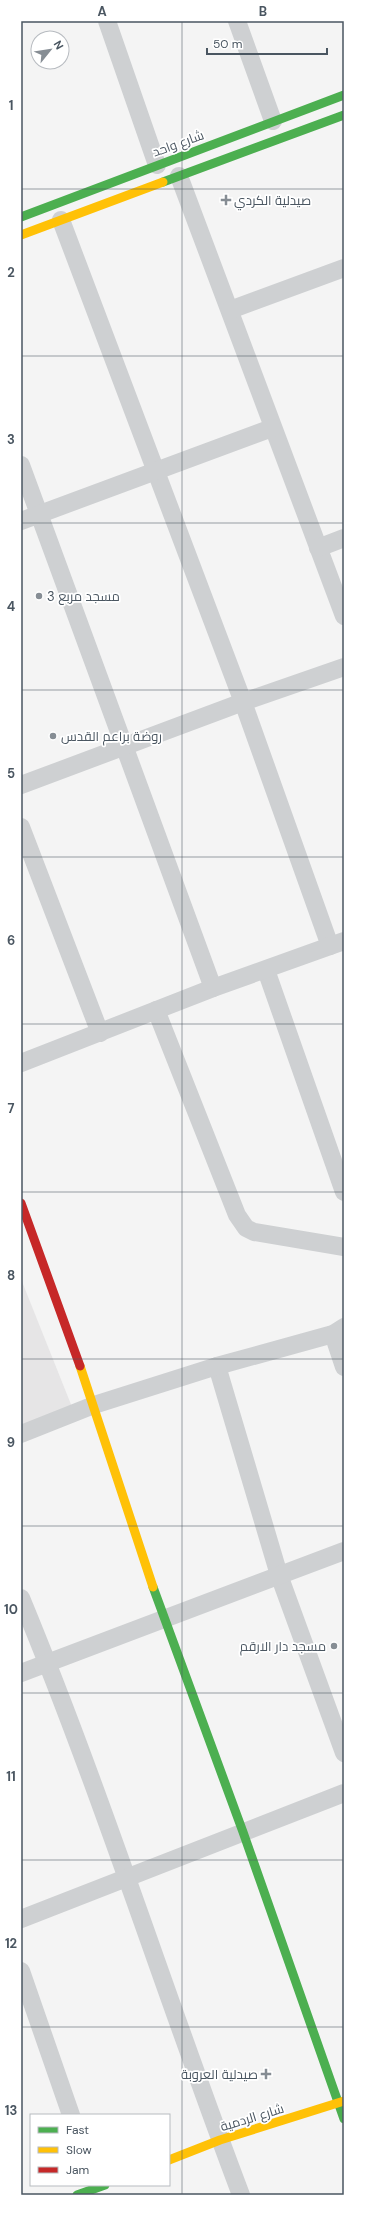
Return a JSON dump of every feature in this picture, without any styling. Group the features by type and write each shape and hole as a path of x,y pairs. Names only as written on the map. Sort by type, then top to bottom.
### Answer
{"street":[{"path":"107,21 157,165"},
{"path":"237,21 274,121"},
{"name":"شارع واحد","path":"21,217 344,95"},
{"path":"21,235 344,115"},
{"path":"179,176 230,310 272,428 344,616"},
{"path":"81,195 88,209"},
{"path":"21,1063 213,988 337,944 243,702 61,220"},
{"path":"230,310 344,268"},
{"path":"21,521 155,470 272,428"},
{"path":"21,466 213,988"},
{"path":"318,548 344,538"},
{"path":"21,785 243,702 344,668"},
{"path":"21,827 100,1033"},
{"path":"266,970 344,1192"},
{"path":"156,1010 237,1215 246,1228 254,1232 344,1247"},
{"path":"21,1203 94,1405 164,1619 341,2102 344,2119"},
{"path":"21,1434 94,1405 217,1366 339,1330 344,1367"},
{"path":"217,1366 279,1575 344,1753"},
{"path":"21,1673 279,1575 344,1552"},
{"path":"21,1598 48,1663 241,2195"},
{"path":"21,1919 344,1793"},
{"path":"21,1971 71,2114"},
{"name":"شارع الردمية","path":"170,2160 220,2140 341,2102"},
{"path":"77,2195 99,2188"}],"shaded area":[{"path":"21,1279 72,1407 21,1425"}],"traffic: fast":[{"path":"21,217 344,95"},
{"path":"163,182 344,115"},
{"path":"153,1587 243,1832 344,2119"},
{"path":"77,2195 102,2186"}],"traffic: slow":[{"path":"21,235 163,182"},
{"path":"80,1366 153,1587"},
{"path":"170,2160 220,2140 344,2101"}],"traffic: jam":[{"path":"21,1203 80,1366"}],"place":[{"name":"صيدلية الكردي","path":"226,200"},
{"name":"مسجد مربع 3","path":"39,596"},
{"name":"روضة براعم القدس","path":"53,736"},
{"name":"مسجد دار الارقم","path":"334,1646"},
{"name":"صيدلية العروبة","path":"266,2074"}]}
